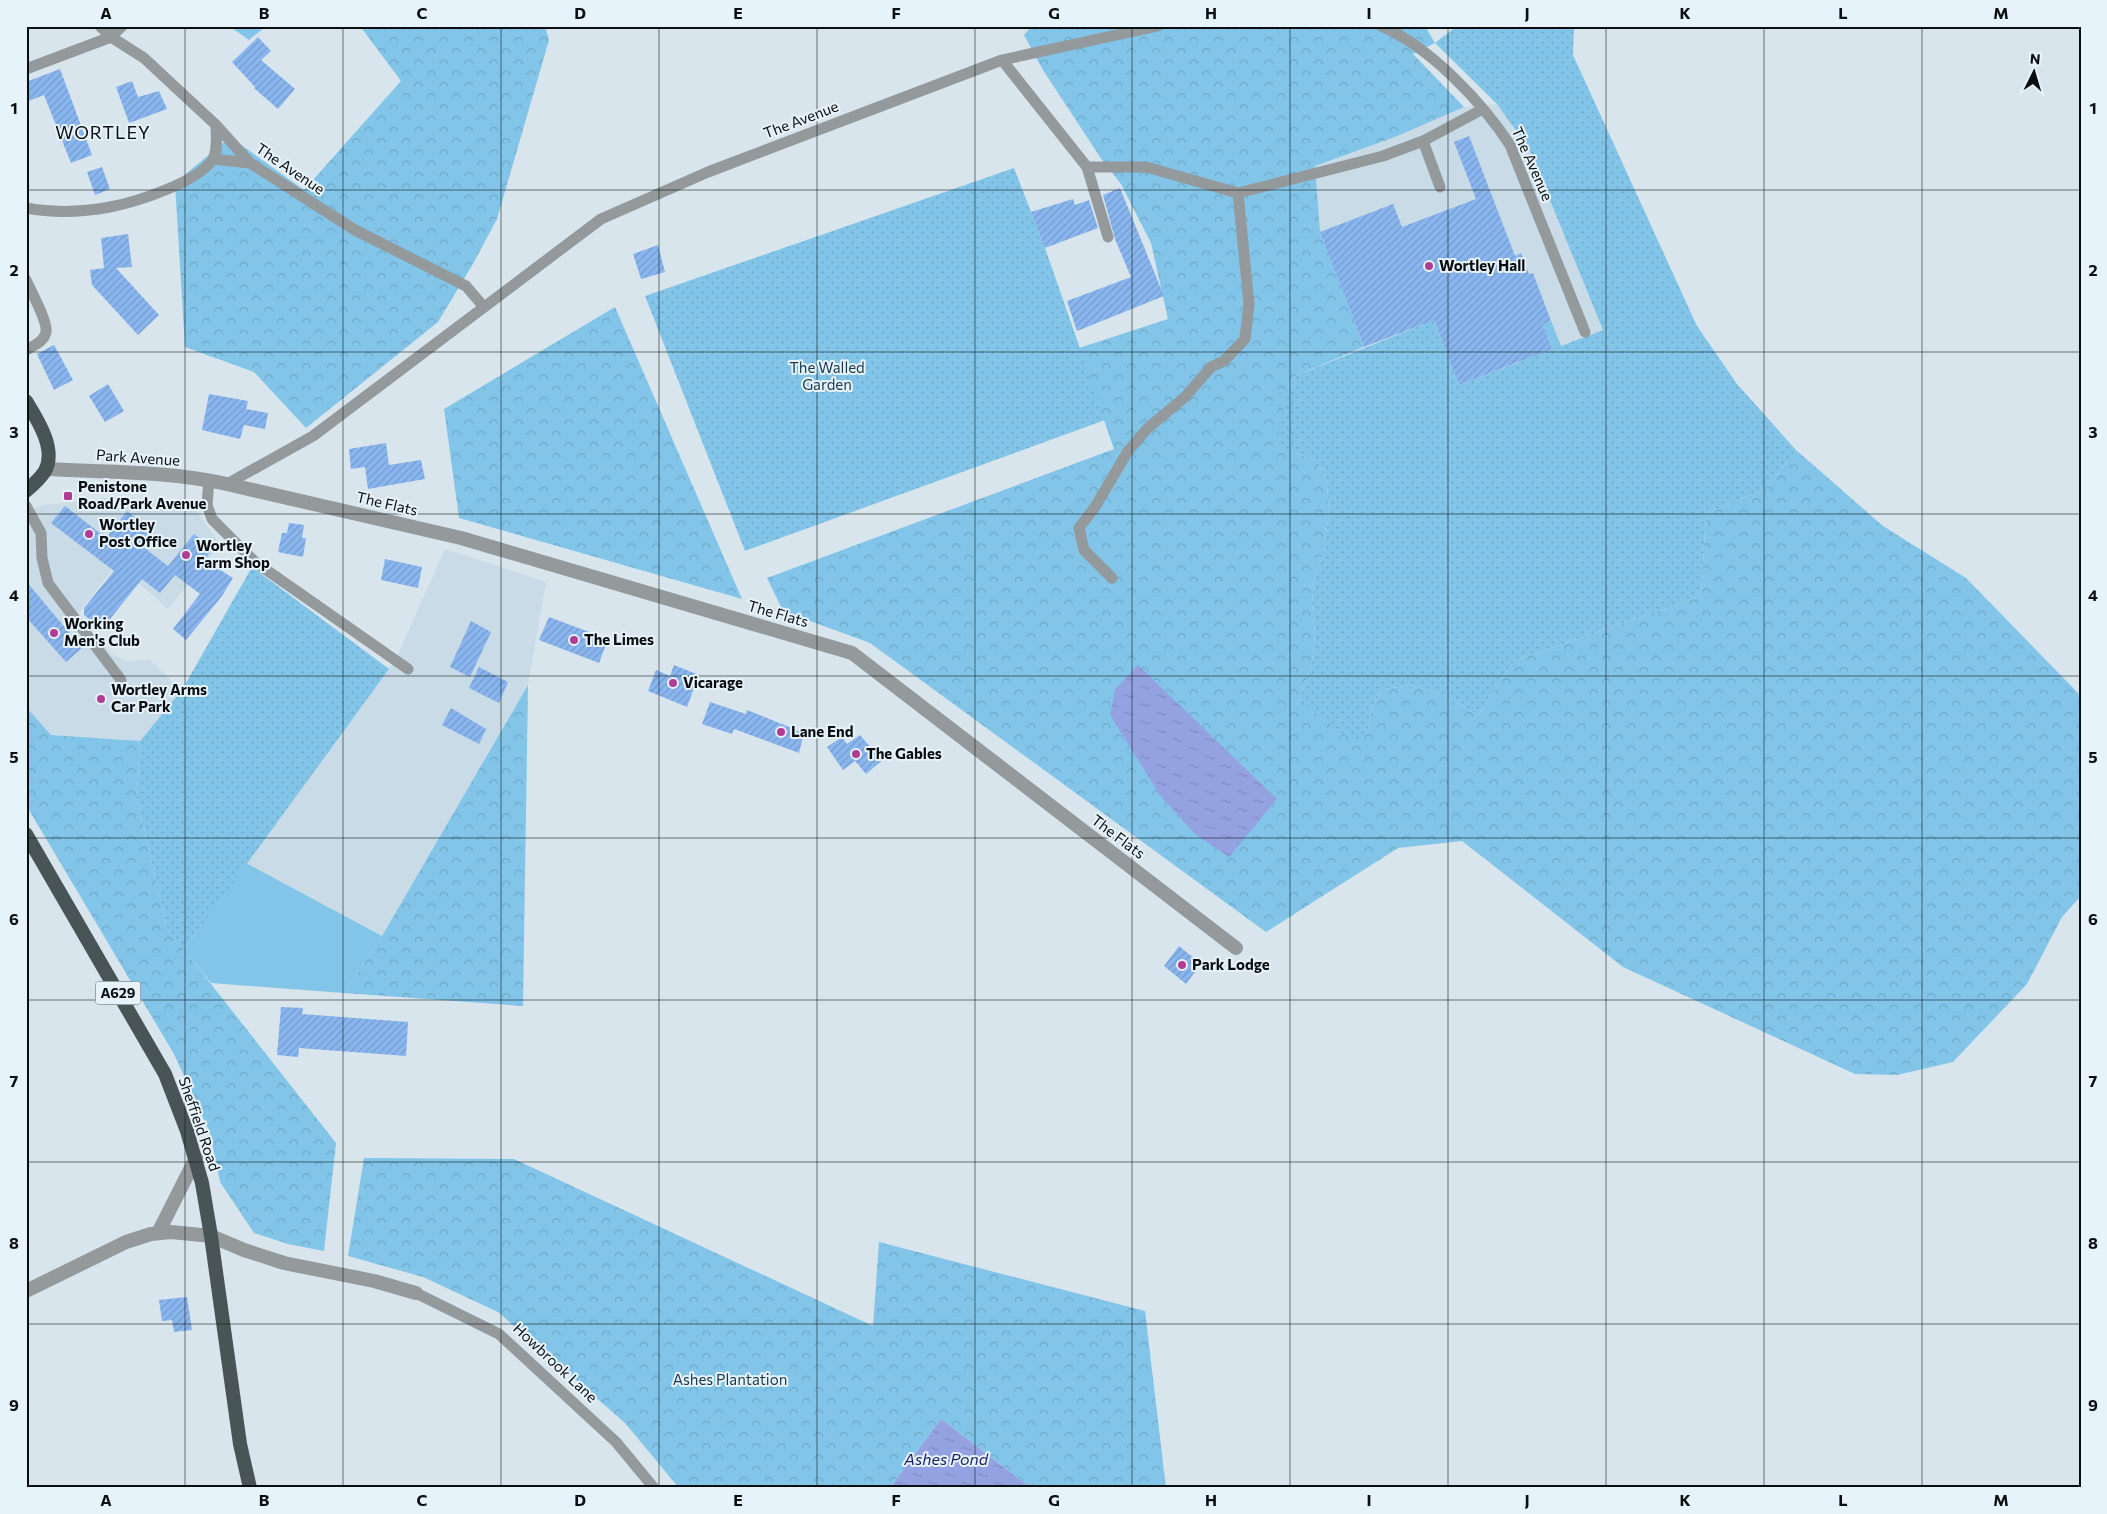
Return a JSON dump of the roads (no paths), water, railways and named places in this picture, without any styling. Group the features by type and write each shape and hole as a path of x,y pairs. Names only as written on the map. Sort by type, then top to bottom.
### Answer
{"highway":[{"path":"26,401 45,437 48,460 46,469 26,491"},
{"name":"Sheffield Road","path":"26,834 164,1074 196,1158 211,1236 240,1444 250,1488"}],"street":[{"name":"Park Avenue","path":"46,469 129,473 209,480 227,484"},
{"name":"The Flats","path":"227,484 461,538 852,653 1236,948"},
{"path":"158,1234 196,1158"},
{"name":"Howbrook Lane","path":"26,1291 126,1242 171,1232 211,1236 244,1250 284,1263 374,1280 416,1293"}],"lane":[{"name":"The Avenue","path":"100,26 112,37 144,58 216,125 250,163 355,230 466,286 483,306"},
{"path":"26,69 112,37 122,26"},
{"name":"The Avenue","path":"227,484 314,436 483,306 601,219 708,172 1002,60 1158,26"},
{"name":"The Avenue","path":"1381,26 1397,33 1436,61 1496,122 1510,145 1585,332"},
{"path":"1002,60 1087,167 1108,237"},
{"path":"1087,167 1146,167 1238,193 1382,156 1423,141 1483,109"},
{"path":"26,208 54,211 111,207 182,183 196,174 213,158 216,142 216,125"},
{"path":"1423,141 1440,187"},
{"path":"213,158 250,163"},
{"path":"1112,578 1084,550 1079,528 1095,507 1128,451 1148,428 1185,397 1211,367 1224,361 1245,339 1249,304 1238,193"},
{"path":"26,280 46,327 46,332 39,343 26,350"},
{"path":"209,480 206,505 212,519 255,562 408,669"},
{"path":"26,506 40,533 42,558 48,582 121,680"},
{"name":"Howbrook Lane","path":"416,1293 499,1334 616,1442 654,1488"}],"water":[{"path":"1138,665 1277,799 1229,857 1194,833 1160,795 1110,715 1115,690"},
{"name":"Ashes Pond","path":"941,1419 1031,1488 890,1488"}],"place":[{"name":"Wortley Hall","path":"1429,266"},
{"name":"Penistone Road/Park Avenue","path":"68,496"},
{"name":"Wortley Post Office","path":"89,534"},
{"name":"Wortley Farm Shop","path":"186,555"},
{"name":"Working Men's Club","path":"54,633"},
{"name":"The Limes","path":"574,640"},
{"name":"Vicarage","path":"673,683"},
{"name":"Wortley Arms Car Park","path":"101,699"},
{"name":"Lane End","path":"781,732"},
{"name":"The Gables","path":"856,754"},
{"name":"Park Lodge","path":"1182,965"}],"district":[{"name":"WORTLEY","path":"103,133"}],"park label":[{"name":"The Walled Garden","path":"827,376"},
{"name":"Ashes Plantation","path":"730,1380"}]}
